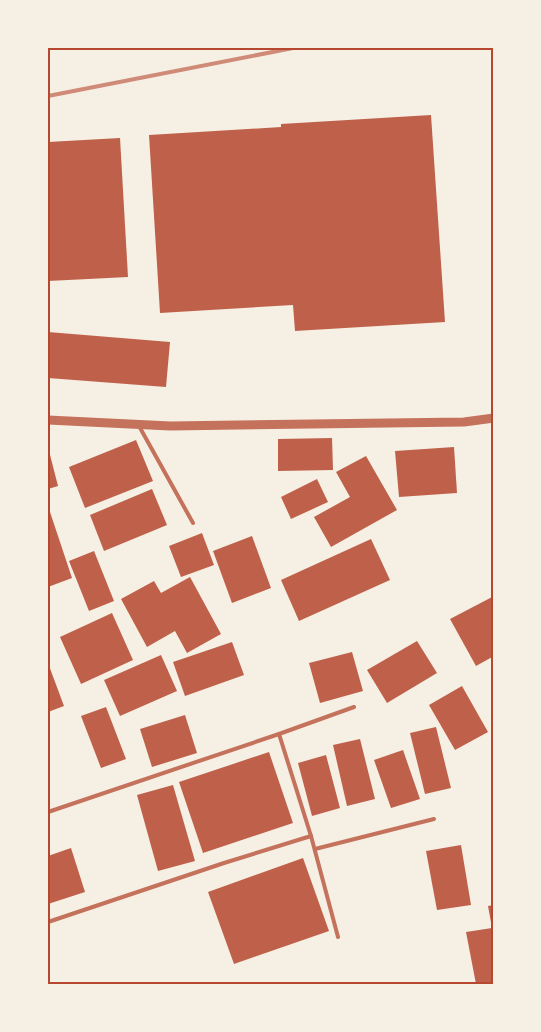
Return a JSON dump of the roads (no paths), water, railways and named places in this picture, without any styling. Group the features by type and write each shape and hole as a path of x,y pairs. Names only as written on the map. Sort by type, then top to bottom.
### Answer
{"street":[{"path":"48,420 170,426 464,422 494,418"}],"lane":[{"path":"138,424 193,523"},
{"path":"48,812 354,707"},
{"path":"279,734 315,849 338,937"},
{"path":"315,849 434,819"},
{"path":"48,922 311,836"}],"railway":[{"path":"48,96 293,48"}]}
